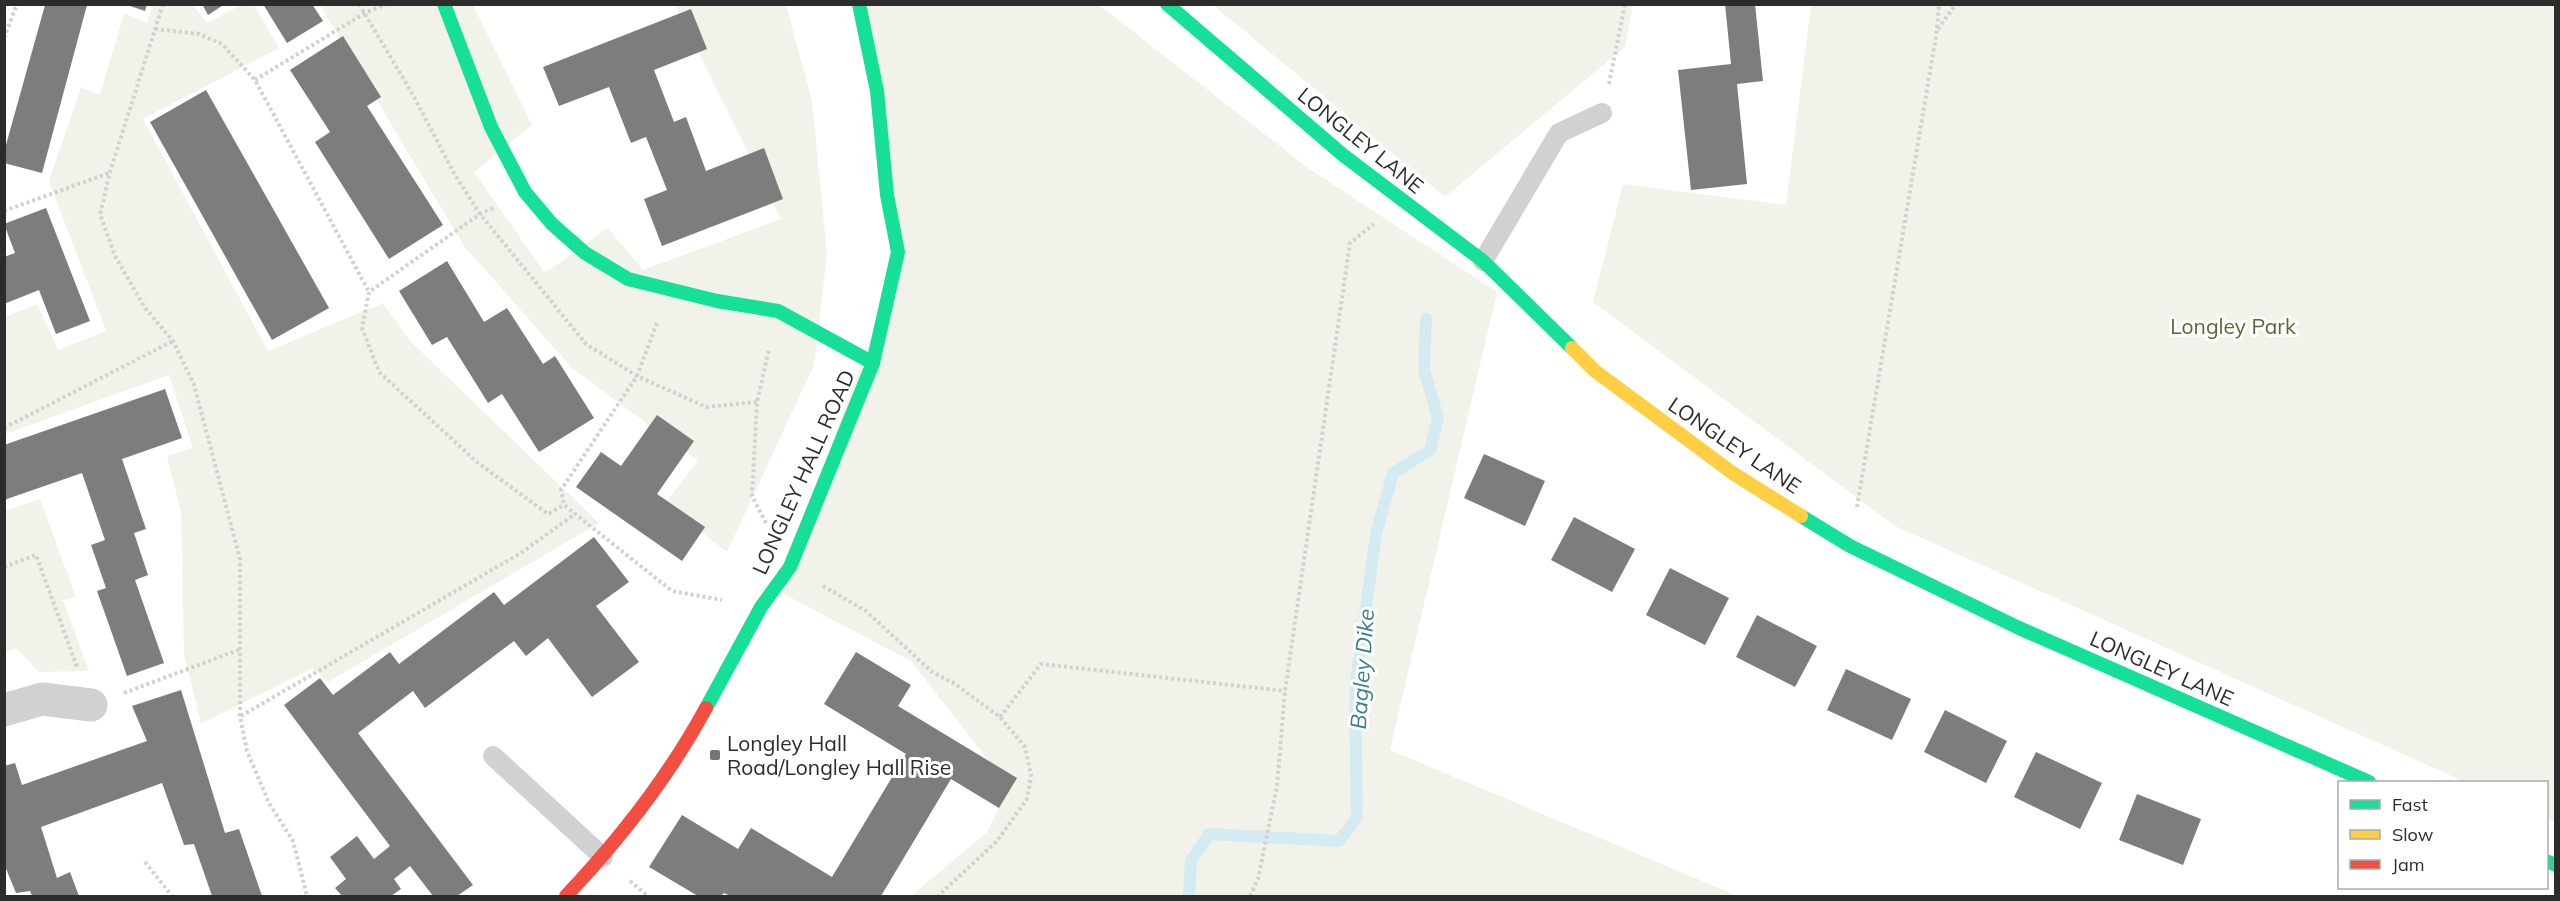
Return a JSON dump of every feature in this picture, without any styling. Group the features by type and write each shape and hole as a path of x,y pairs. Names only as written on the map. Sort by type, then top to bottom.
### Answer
{"street":[{"path":"444,4 491,127 525,192 552,224 585,253 628,279 717,301 778,311 873,363"},
{"name":"LONGLEY HALL ROAD","path":"566,897 603,857 685,746 761,607 790,567 873,363 898,252 887,195 877,92 859,4"},
{"name":"LONGLEY LANE","path":"1167,4 1343,155 1484,261 1595,371 1734,474 1850,546 2019,628 2364,781"},
{"path":"4,710 42,699 91,705"}],"lane":[{"path":"1484,261 1559,133 1602,113"},
{"path":"493,756 603,857"}],"path":[{"path":"4,38 17,4"},
{"path":"163,4 110,172 100,214 115,256 145,308 173,342 194,385 240,559 242,649 240,716 247,751 269,803 293,841 307,897"},
{"path":"255,80 365,13 387,4"},
{"path":"1602,113 1626,4"},
{"path":"1850,546 1937,30 1939,4"},
{"path":"1937,30 1956,4"},
{"path":"155,29 199,34 222,44 255,80 369,292 362,328 379,372 478,463 548,514 564,505"},
{"path":"4,211 110,172"},
{"path":"369,292 480,214 525,192"},
{"path":"1250,897 1258,879 1276,786 1285,692 1350,243 1403,202"},
{"path":"670,289 637,376 561,490 564,505 672,591 761,607"},
{"path":"778,311 757,402 752,496 790,567 866,611 932,672 955,684 1000,717 1024,747 1031,775 1028,799 997,841 938,897"},
{"path":"4,428 173,342"},
{"path":"240,716 521,553 575,514"},
{"path":"4,567 36,555 91,705 242,649"},
{"path":"1000,717 1041,664 1285,692"},
{"path":"145,862 172,897"}],"green space":[{"path":"153,5 193,5 207,23 241,5 254,5 279,48 143,119 268,351 383,303 409,340 599,523 328,682 313,668 201,724 184,654 181,513 167,456 193,448 169,375 5,434 5,317 37,304 58,350 106,331 49,181 81,87 100,95 124,13 147,23"},
{"path":"320,5 473,5 532,125 474,172 545,273 608,228 643,270 781,219 675,5 786,5 812,101 827,254 814,365 727,552 665,503 698,461 572,368 464,246"},
{"path":"866,5 1099,5 1308,168 1497,292 1390,750 1738,896 911,896 987,832 1009,787 911,661 778,591 895,272"},
{"path":"1213,5 1633,5 1625,47 1445,197"},
{"name":"Longley Park","path":"1811,5 2555,5 2555,823 2548,820 2548,781 2463,781 1895,526 1593,302 1623,184 1786,205"},
{"path":"40,499 76,597 63,600 89,671 39,672 16,648 5,652 5,511"}],"building":[{"path":"124,4 147,4 145,11"},
{"path":"202,4 225,4 208,15"},
{"path":"263,4 312,4 323,21 287,43"},
{"path":"1725,4 1755,4 1763,81 1737,84 1747,184 1691,190 1678,70 1731,64"},
{"path":"45,5 87,5 42,173 4,163 4,152"},
{"path":"691,9 707,49 654,70 674,122 686,117 706,171 764,148 783,199 662,246 644,199 667,190 646,137 631,143 609,87 559,106 543,67"},
{"path":"343,36 381,97 367,106 443,225 389,259 315,142 330,132 290,70"},
{"path":"206,90 329,308 272,340 150,122"},
{"path":"46,208 90,321 56,334 39,290 4,304 4,257 15,253 4,224"},
{"path":"447,261 484,322 507,308 543,364 555,356 594,418 539,452 502,394 488,403 447,337 432,345 399,291"},
{"path":"165,389 182,438 122,459 146,529 134,533 148,575 135,580 164,663 127,676 97,591 106,588 91,545 105,540 82,473 4,500 4,445"},
{"path":"657,415 694,441 657,494 705,527 682,561 576,487 601,452 621,466"},
{"path":"1484,454 1545,481 1525,526 1464,498"},
{"path":"1574,517 1635,549 1612,592 1551,560"},
{"path":"594,537 629,582 596,606 639,662 592,697 548,638 526,656 514,641 425,708 413,691 358,733 473,885 457,896 433,896 410,866 394,879 401,889 391,896 342,896 335,888 346,879 330,857 357,836 374,859 390,846 284,705 320,678 333,695 390,652 399,664 494,592 504,605"},
{"path":"1670,568 1729,598 1705,645 1646,615"},
{"path":"1757,615 1817,646 1795,687 1736,657"},
{"path":"856,652 911,685 898,706 1017,778 999,808 951,779 881,896 730,896 724,893 721,896 698,896 649,867 682,815 738,849 751,828 832,877 906,754 824,704"},
{"path":"1846,669 1911,699 1892,740 1827,710"},
{"path":"181,690 225,833 239,829 262,896 212,896 194,844 184,845 162,783 41,827 57,878 70,872 79,896 32,896 30,891 16,893 4,864 4,766 15,763 22,785 147,741 132,706"},
{"path":"1945,710 2007,741 1986,783 1924,752"},
{"path":"2036,752 2102,783 2080,829 2014,797"},
{"path":"2137,794 2201,819 2183,865 2119,840"}],"waterway":[{"name":"Bagley Dike","path":"1189,896 1191,861 1209,834 1339,841 1357,817 1355,689 1376,534 1393,473 1430,450 1438,418 1424,370 1426,319"}],"traffic: fast":[{"path":"444,4 491,127 525,192 552,224 585,253 628,279 717,301 778,311 873,363"},
{"path":"706,708 761,607 790,567 873,363 898,252 887,195 877,91 859,4"},
{"path":"1167,4 1343,155 1483,261 1572,348"},
{"path":"1801,516 1850,546 2019,628 2367,781"},
{"path":"2548,862 2556,865"}],"traffic: slow":[{"path":"1572,348 1595,371 1734,474 1801,516"}],"traffic: jam":[{"path":"566,896 642,807 676,758 706,708"}],"place":[{"name":"Longley Hall Road/Longley Hall Rise","path":"715,755"}]}
